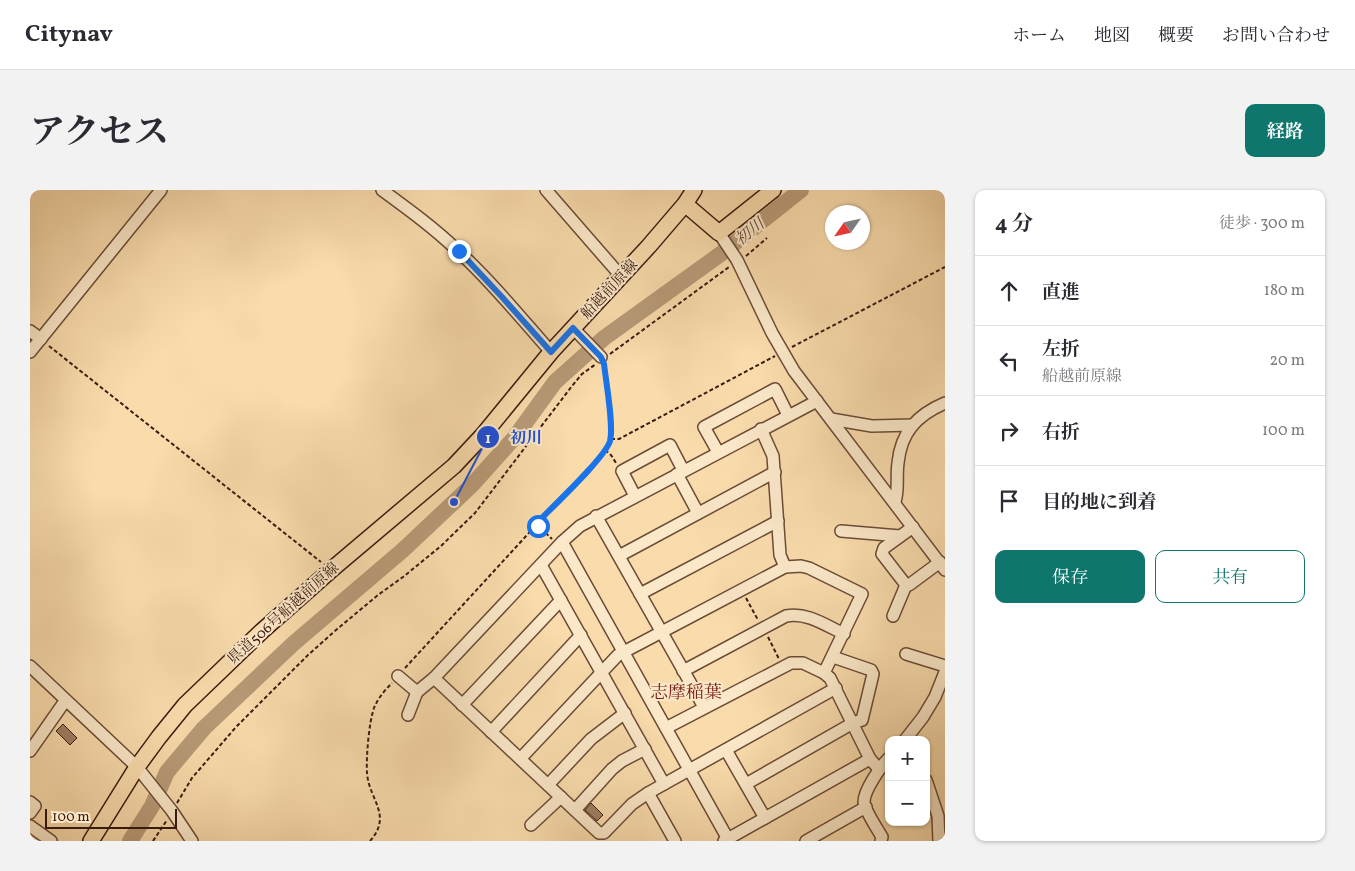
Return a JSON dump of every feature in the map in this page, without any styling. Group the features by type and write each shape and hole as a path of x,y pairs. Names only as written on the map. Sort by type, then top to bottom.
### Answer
{"main road":[{"name":"船越前原線","path":"504,411 551,352 620,275 649,246 685,204 694,190"},
{"path":"685,204 720,233 773,190"},
{"name":"県道506号船越前原線","path":"91,841 140,771 158,737 192,698 262,631 454,466 504,411"}],"street":[{"path":"30,352 161,190"},
{"path":"382,190 427,223 459,251 551,352"},
{"path":"546,190 620,275"},
{"path":"720,233 738,261 782,352 942,566 906,585"},
{"path":"573,328 601,359"},
{"path":"30,331 41,339"},
{"path":"718,452 704,426 775,389 788,415"},
{"path":"408,715 417,692 434,678 580,526 817,401"},
{"path":"894,502 898,492 900,451 913,425 929,410 945,403"},
{"path":"831,419 872,426 913,425"},
{"path":"761,429 773,456 780,555 785,567"},
{"path":"635,496 622,471 670,445 698,513"},
{"path":"619,556 775,472"},
{"path":"596,516 704,708"},
{"path":"640,594 778,521"},
{"path":"906,585 882,554 884,548 914,527"},
{"path":"841,531 900,536"},
{"path":"561,544 624,652 727,840 870,759"},
{"path":"541,565 664,784"},
{"path":"521,758 618,655 785,567 800,566 810,568 862,594 824,674"},
{"path":"893,616 906,585"},
{"path":"462,705 561,600"},
{"path":"684,671 786,616 796,614 806,616 844,634"},
{"path":"491,732 581,635"},
{"path":"906,654 945,666"},
{"path":"746,784 862,720 873,674 871,670 833,657"},
{"path":"666,728 791,663 804,664 830,678 870,759 879,769"},
{"path":"30,666 140,771 171,810 192,841"},
{"path":"911,736 935,697 945,672"},
{"path":"400,677 417,692"},
{"path":"434,678 599,833 604,833 632,804 648,793 836,688"},
{"path":"30,751 65,701"},
{"path":"548,785 591,739 625,713"},
{"path":"574,810 612,769 622,761 645,749"},
{"path":"726,750 765,818"},
{"path":"881,841 882,837 866,807 865,796 879,769 885,762"},
{"path":"926,781 942,816 940,841"},
{"path":"648,793 674,841"},
{"path":"531,825 561,797"},
{"path":"30,802 35,806 30,813"},
{"path":"806,841 866,807"},
{"path":"30,826 52,841"}],"path":[{"path":"153,841 192,778 236,727 336,630 441,546 475,513 582,374 738,261 766,238"},
{"path":"613,439 945,267"},
{"path":"41,339 331,570"},
{"path":"370,841 376,834 381,820 367,773 371,720 374,708 380,696 400,677 537,525 608,451 613,439 604,364 601,359"},
{"path":"608,451 622,471"},
{"path":"537,525 561,544"}],"building":[{"path":"63,724 77,738 70,745 56,731"},
{"path":"591,803 603,815 597,821 585,810"}],"waterway":[{"name":"初川","path":"130,841 152,806 167,772 204,728 294,643 403,550 472,485 515,437 555,382 604,338 722,253 801,190"}],"place":[{"name":"初川","path":"454,502"}],"district":[{"name":"志摩稲葉","path":"686,692"}],"route":[{"path":"459,251 551,352 573,328 601,357 604,364 612,432 609,443 592,466 536,524 538,526"}]}
